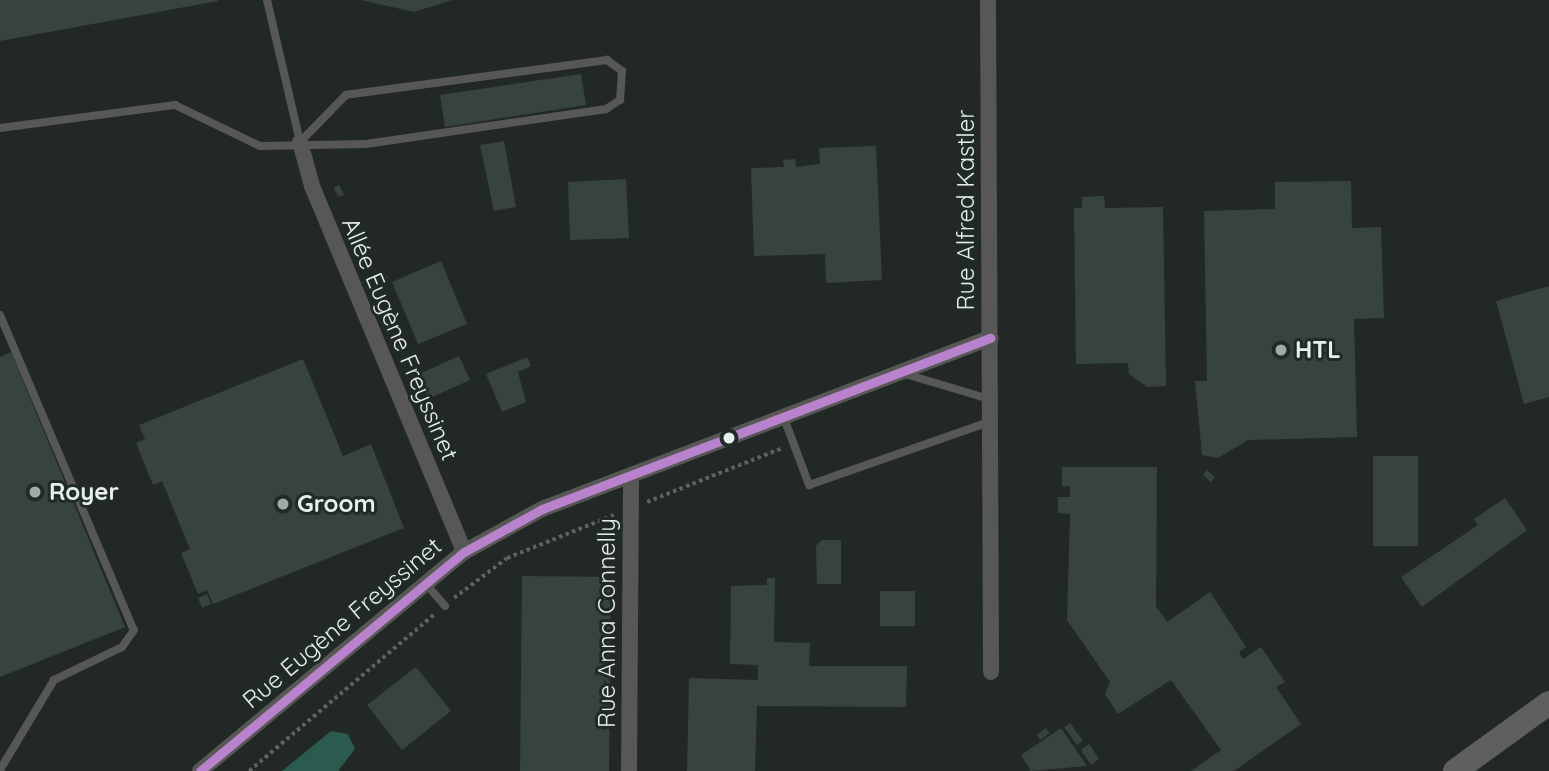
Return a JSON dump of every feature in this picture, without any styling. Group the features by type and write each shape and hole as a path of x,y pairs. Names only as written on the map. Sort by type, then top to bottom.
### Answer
{"main road":[{"path":"1455,771 1549,703"}],"street":[{"name":"Rue Alfred Kastler","path":"988,0 992,672"},
{"name":"Allée Eugène Freyssinet","path":"300,142 312,186 464,552"},
{"name":"Rue Eugène Freyssinet","path":"200,771 464,552 542,509 990,338"},
{"name":"Rue Anna Connelly","path":"629,771 631,475"}],"lane":[{"path":"267,0 300,142"},
{"path":"0,128 175,105 260,146 300,142 366,144 578,116 620,100 622,71 607,60 346,95 300,142"},
{"path":"0,315 134,630 122,647 54,680 0,770"},
{"path":"902,373 989,399"},
{"path":"785,418 809,485 990,421"},
{"path":"426,584 444,606"}],"path":[{"path":"249,771 444,606 507,558 794,444"}],"shaded area":[{"path":"331,731 348,734 355,749 338,771 282,771"}],"building":[{"path":"0,0 218,0 218,1 0,41"},
{"path":"361,0 452,0 414,12"},
{"path":"581,74 586,105 445,127 440,95"},
{"path":"504,141 516,207 494,211 480,145"},
{"path":"876,146 882,280 826,283 825,254 754,256 751,168 784,167 783,160 795,159 796,167 820,164 819,148"},
{"path":"626,179 629,238 570,240 568,182"},
{"name":"HTL","path":"1351,181 1352,228 1381,227 1384,318 1354,319 1357,437 1248,440 1218,458 1202,455 1195,381 1207,381 1204,211 1275,209 1275,182"},
{"path":"339,185 344,195 338,197 334,188"},
{"path":"1104,196 1105,208 1163,207 1166,386 1147,387 1129,374 1128,363 1076,364 1074,208 1082,208 1082,197"},
{"path":"441,261 467,324 418,344 392,282"},
{"path":"384,270 388,278 380,282 376,273"},
{"path":"1549,286 1549,397 1524,404 1496,301"},
{"name":"Royer","path":"11,352 125,627 0,677 0,357"},
{"path":"459,356 470,380 428,399 417,375"},
{"path":"527,357 531,366 518,372 526,402 502,412 486,374"},
{"name":"Groom","path":"303,359 343,456 371,444 404,528 213,604 207,590 198,594 181,553 190,549 162,481 153,485 136,443 145,439 139,425"},
{"path":"1373,456 1418,456 1418,546 1373,546"},
{"path":"1062,467 1157,467 1156,606 1167,622 1210,592 1246,647 1239,652 1243,659 1261,647 1285,682 1276,687 1301,724 1234,771 1191,771 1221,750 1171,680 1118,714 1105,694 1110,682 1067,620 1070,514 1058,513 1058,497 1070,497 1070,486 1062,486"},
{"path":"1207,470 1215,477 1211,482 1203,475"},
{"path":"1505,498 1527,530 1422,607 1401,577 1478,525 1474,519"},
{"path":"822,540 841,540 841,584 817,584 816,546"},
{"path":"522,576 611,577 609,771 520,771"},
{"path":"767,578 775,578 774,642 810,643 809,666 907,666 906,707 757,706 755,771 687,771 689,678 758,680 758,665 730,664 731,586 767,585"},
{"path":"880,591 915,591 915,626 880,626"},
{"path":"207,594 211,604 202,608 198,598"},
{"path":"416,667 451,711 402,750 367,705"},
{"path":"1070,723 1083,741 1077,745 1064,727"},
{"path":"1046,728 1050,733 1040,740 1037,735"},
{"path":"1061,728 1087,766 1031,771 1021,755"},
{"path":"1089,744 1099,759 1091,765 1081,750"}],"transit line":[{"path":"200,771 464,552 542,509 990,338"}],"place":[{"name":"HTL","path":"1281,350"},
{"name":"Royer","path":"35,492"},
{"name":"Groom","path":"283,504"}]}
